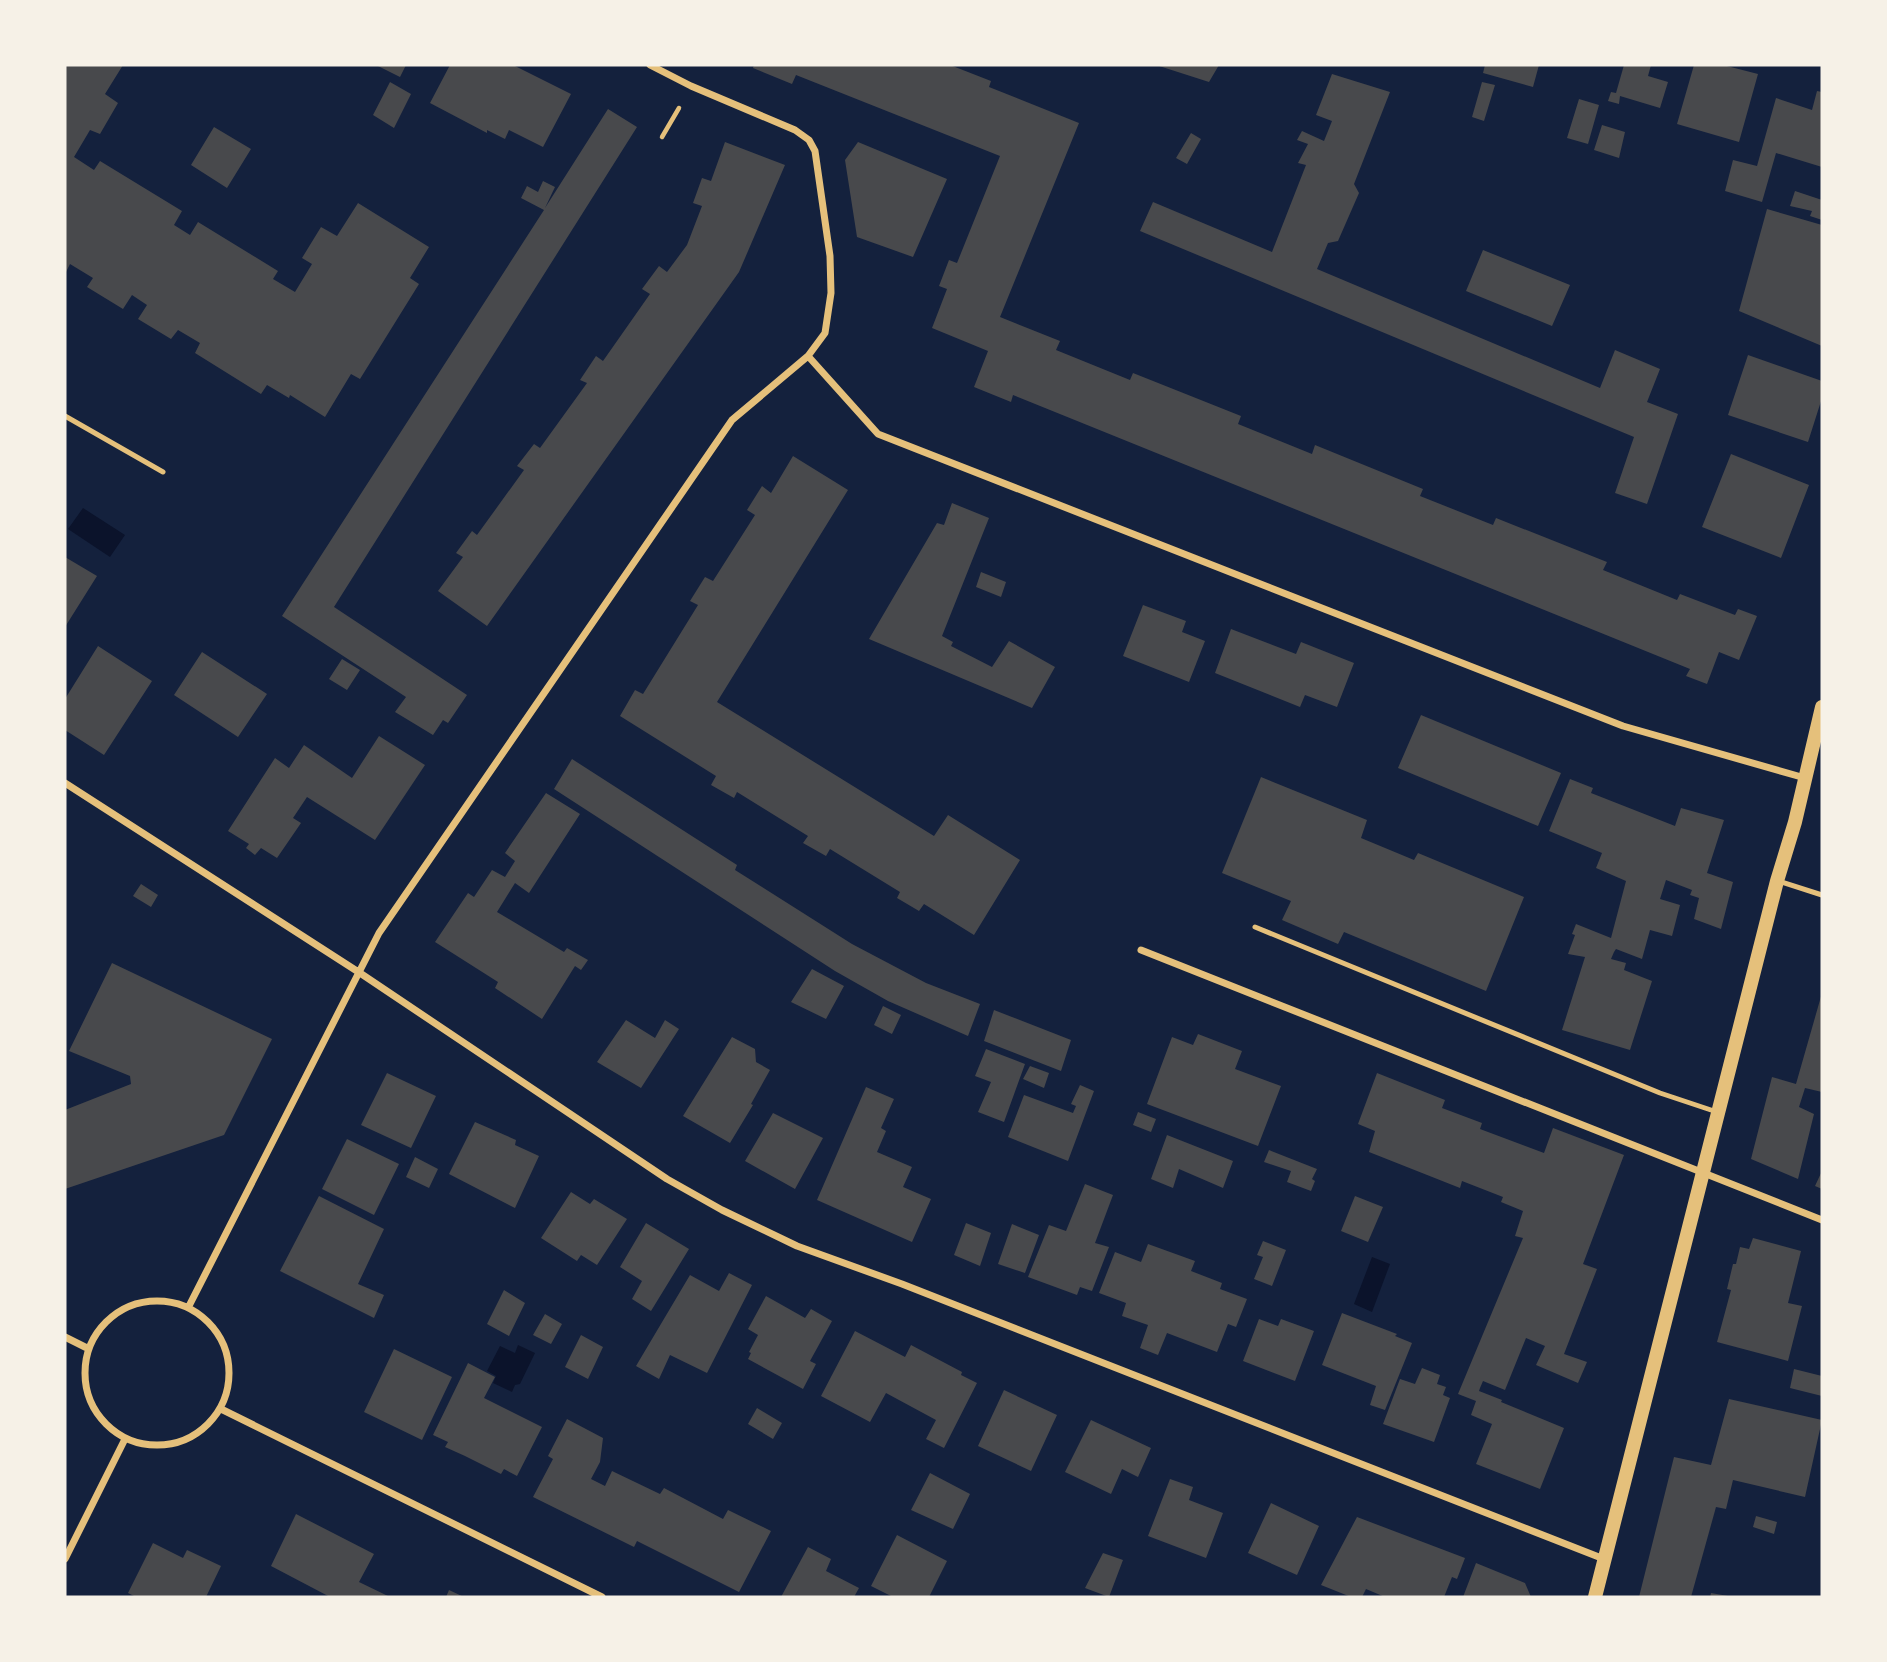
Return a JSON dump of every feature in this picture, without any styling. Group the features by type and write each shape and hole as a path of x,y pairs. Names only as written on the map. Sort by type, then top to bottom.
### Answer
{"main road":[{"path":"1595,1597 1777,881 1795,822 1822,707"}],"street":[{"path":"190,1306 387,922 732,420 808,356 825,333 831,293 830,256 816,151 809,140 795,130 691,86 650,65"},
{"path":"808,356 878,435 1623,726 1805,778"},
{"path":"65,783 360,973 667,1179 722,1210 797,1246 902,1284 1604,1559"},
{"path":"1141,950 1822,1220"},
{"path":"152,1298 190,1306 218,1332 230,1371 221,1409 194,1436 157,1446 125,1439 100,1419 85,1389 87,1348 110,1315 152,1298"},
{"path":"65,1337 87,1348"},
{"path":"221,1409 603,1597"},
{"path":"65,1559 125,1439"}],"lane":[{"path":"65,416 163,472"},
{"path":"1777,881 1822,895"},
{"path":"1255,927 1660,1093 1718,1113"}],"path":[{"path":"662,137 691,86"}],"water":[{"path":"83,508 125,535 110,557 68,529"},
{"path":"1372,1257 1390,1264 1372,1312 1354,1304"},
{"path":"518,1345 535,1353 520,1384 515,1385 512,1392 493,1383 496,1376 487,1371 500,1346 515,1353"}],"building":[{"path":"65,65 123,65 105,94 118,103 100,134 90,130 74,157 94,170 100,161 182,211 174,225 190,235 198,222 278,271 273,279 295,292 312,264 302,258 321,227 337,236 358,203 429,247 410,278 419,284 360,379 351,374 325,417 290,395 289,398 267,385 261,394 195,353 200,343 178,330 171,339 138,319 147,305 132,295 123,309 87,287 93,278 70,264 65,274"},
{"path":"376,65 406,65 400,77"},
{"path":"450,65 513,65 571,94 543,147 509,130 505,139 487,130 487,133 430,103"},
{"path":"754,65 950,65 991,81 989,87 1079,123 1000,317 1060,341 1056,350 1130,380 1133,373 1241,416 1238,424 1312,454 1315,445 1423,489 1420,496 1493,525 1496,518 1607,562 1603,570 1677,600 1680,594 1735,615 1738,609 1757,616 1739,660 1719,652 1707,684 1686,676 1690,669 1013,395 1011,402 974,387 988,351 932,328 947,289 939,286 949,260 957,263 1000,156 796,75 792,84 753,68"},
{"path":"1156,65 1219,65 1209,82"},
{"path":"1485,65 1539,65 1533,87 1483,73"},
{"path":"1624,65 1651,65 1648,76 1668,82 1660,108 1620,96 1619,104 1608,101 1611,92 1616,93"},
{"path":"1694,65 1723,65 1758,74 1739,142 1677,124"},
{"path":"1332,74 1390,92 1354,184 1359,193 1338,241 1328,243 1317,269 1600,388 1615,350 1660,369 1647,402 1678,414 1647,504 1615,493 1634,437 1140,231 1153,202 1272,252 1306,165 1298,163 1308,144 1297,140 1302,131 1324,141 1332,121 1316,115"},
{"path":"390,82 411,94 394,128 373,115"},
{"path":"1482,82 1495,85 1484,121 1472,117"},
{"path":"1817,91 1822,92 1822,167 1776,153 1762,202 1725,191 1733,160 1757,166 1776,98 1812,110"},
{"path":"1579,99 1599,105 1588,144 1567,138"},
{"path":"608,109 637,127 334,607 467,695 448,723 443,720 433,735 395,712 406,697 282,616 544,210 521,198 527,186 538,192 543,181 555,187 545,208"},
{"path":"1602,125 1625,132 1619,158 1594,150"},
{"path":"214,127 251,149 227,188 191,165"},
{"path":"1191,133 1201,139 1187,164 1176,158"},
{"path":"725,142 785,165 739,272 487,626 438,591 463,557 456,553 472,531 477,535 524,470 517,466 534,444 540,448 587,383 580,380 596,356 603,361 650,294 642,289 659,266 667,272 687,245 702,206 693,203 702,178 711,181"},
{"path":"858,142 947,179 913,257 857,237 845,160"},
{"path":"1795,191 1822,200 1822,220 1810,216 1812,211 1790,206"},
{"path":"1767,209 1822,225 1822,346 1739,311"},
{"path":"1483,250 1570,285 1552,326 1466,291"},
{"path":"1748,355 1822,381 1822,398 1808,442 1728,415"},
{"path":"1731,454 1809,485 1781,558 1702,527"},
{"path":"793,456 848,490 717,702 934,836 948,815 1020,860 974,935 924,904 919,911 897,898 900,892 830,849 826,856 803,843 808,836 737,792 734,798 711,785 716,776 620,716 635,690 643,694 698,605 690,601 705,577 713,581 755,515 747,510 762,486 771,493"},
{"path":"952,503 989,518 942,636 953,642 951,646 992,667 1009,641 1055,667 1032,708 869,639 937,523 944,525"},
{"path":"65,557 97,576 65,627"},
{"path":"981,572 1006,582 1001,597 976,587"},
{"path":"1143,605 1186,621 1182,632 1205,641 1189,682 1123,656"},
{"path":"1231,629 1296,654 1301,642 1354,663 1337,707 1305,695 1300,707 1215,673"},
{"path":"98,646 152,681 104,755 65,730 65,699"},
{"path":"202,652 267,694 238,737 174,695"},
{"path":"342,659 360,670 347,690 329,679"},
{"path":"1421,715 1561,773 1538,826 1398,768"},
{"path":"379,736 425,765 375,840 307,797 293,818 301,823 277,858 261,848 255,855 246,848 249,844 228,831 275,758 289,768 304,745 352,778"},
{"path":"572,759 737,865 735,870 852,944 926,983 980,1004 968,1036 888,1001 835,971 554,789"},
{"path":"1261,777 1367,820 1361,838 1414,860 1418,853 1524,897 1486,991 1344,932 1338,944 1282,920 1291,901 1222,873"},
{"path":"1570,779 1593,788 1591,793 1675,826 1681,808 1724,820 1707,873 1733,882 1721,929 1694,919 1699,898 1690,895 1692,890 1666,880 1660,899 1680,905 1672,936 1650,930 1642,959 1616,949 1611,959 1626,963 1624,970 1652,981 1630,1050 1562,1030 1585,957 1568,954 1576,924 1611,938 1626,881 1596,868 1602,853 1549,831"},
{"path":"546,793 580,814 529,893 515,883 497,912 564,952 567,948 588,960 581,970 575,966 542,1019 495,988 498,982 435,942 468,893 474,897 492,870 505,877 515,861 505,853"},
{"path":"141,884 158,895 151,907 133,896"},
{"path":"112,963 272,1039 224,1135 65,1189 65,1110 131,1084 130,1076 69,1051"},
{"path":"812,969 844,986 826,1019 791,1002"},
{"path":"1822,993 1822,1092 1805,1088 1799,1107 1814,1114 1798,1179 1751,1159 1772,1077 1796,1084"},
{"path":"883,1006 901,1015 892,1034 874,1025"},
{"path":"994,1010 1071,1040 1061,1071 984,1041"},
{"path":"626,1020 655,1038 665,1020 679,1029 641,1088 597,1062"},
{"path":"1198,1034 1242,1051 1235,1069 1281,1086 1258,1146 1147,1104 1172,1037 1193,1045"},
{"path":"732,1037 755,1049 756,1062 770,1070 730,1143 683,1116"},
{"path":"986,1049 1025,1064 1004,1122 978,1112 991,1082 975,1076"},
{"path":"1030,1066 1049,1073 1044,1088 1023,1079"},
{"path":"387,1073 436,1096 411,1148 361,1125"},
{"path":"1377,1073 1445,1100 1442,1108 1482,1123 1480,1129 1544,1153 1553,1128 1624,1155 1583,1264 1597,1269 1564,1354 1587,1362 1578,1383 1536,1365 1545,1346 1526,1338 1505,1390 1483,1381 1479,1391 1564,1428 1540,1489 1476,1464 1492,1424 1471,1415 1476,1401 1458,1394 1523,1238 1515,1236 1523,1211 1501,1202 1503,1197 1462,1181 1460,1188 1369,1152 1375,1131 1358,1124"},
{"path":"1080,1085 1094,1091 1068,1161 1008,1137 1024,1095 1073,1113 1076,1106 1071,1104"},
{"path":"866,1087 894,1099 881,1128 886,1131 877,1152 912,1167 903,1187 931,1199 912,1242 817,1200"},
{"path":"1138,1112 1156,1119 1151,1132 1133,1125"},
{"path":"773,1113 823,1138 795,1189 745,1161"},
{"path":"475,1122 516,1140 515,1145 539,1156 515,1208 449,1174"},
{"path":"1167,1135 1233,1161 1223,1188 1179,1169 1173,1188 1151,1179"},
{"path":"347,1139 399,1164 374,1215 322,1189"},
{"path":"1269,1150 1317,1169 1312,1179 1315,1181 1311,1191 1287,1182 1291,1171 1264,1162"},
{"path":"415,1157 438,1169 429,1188 406,1177"},
{"path":"1822,1171 1822,1189 1815,1186"},
{"path":"1085,1184 1113,1195 1095,1243 1109,1247 1092,1291 1080,1287 1077,1295 1028,1277 1049,1225 1066,1231"},
{"path":"571,1192 590,1204 594,1199 627,1219 597,1265 581,1255 577,1261 541,1238"},
{"path":"319,1196 384,1229 358,1284 384,1295 374,1318 280,1271"},
{"path":"1355,1196 1383,1207 1368,1242 1341,1231"},
{"path":"646,1223 689,1249 651,1311 632,1299 642,1281 620,1267"},
{"path":"966,1223 991,1233 980,1266 954,1255"},
{"path":"1012,1224 1039,1235 1025,1273 998,1264"},
{"path":"1753,1238 1801,1251 1788,1303 1802,1306 1788,1361 1717,1342 1731,1290 1727,1289 1733,1264 1736,1264 1740,1247 1749,1249"},
{"path":"1263,1241 1286,1250 1272,1286 1254,1279 1263,1257 1257,1255"},
{"path":"1148,1244 1195,1261 1191,1271 1222,1283 1220,1289 1247,1299 1236,1327 1228,1324 1217,1352 1167,1333 1158,1355 1140,1348 1148,1325 1122,1316 1126,1303 1099,1293 1115,1252 1141,1262"},
{"path":"729,1273 752,1285 707,1373 670,1355 659,1379 636,1366 690,1275 719,1291"},
{"path":"504,1290 525,1303 509,1336 487,1324"},
{"path":"766,1296 805,1318 811,1309 832,1321 810,1361 816,1364 803,1389 748,1359 758,1335 748,1329"},
{"path":"1342,1313 1397,1334 1395,1336 1412,1343 1385,1410 1370,1405 1376,1386 1322,1365"},
{"path":"545,1314 562,1324 551,1344 533,1335"},
{"path":"1259,1319 1278,1326 1281,1319 1314,1331 1295,1381 1243,1361"},
{"path":"855,1331 905,1357 911,1345 977,1383 944,1448 926,1439 936,1420 886,1393 870,1422 821,1396"},
{"path":"581,1335 603,1347 588,1379 565,1367"},
{"path":"394,1349 452,1377 422,1440 364,1412"},
{"path":"468,1363 495,1377 484,1398 542,1427 517,1476 504,1469 501,1474 445,1447 448,1442 433,1435"},
{"path":"1422,1368 1440,1375 1437,1384 1446,1387 1443,1395 1450,1398 1434,1442 1383,1424 1400,1379 1415,1384"},
{"path":"1794,1369 1822,1376 1822,1396 1790,1388"},
{"path":"1004,1390 1057,1415 1031,1471 978,1446"},
{"path":"1729,1399 1822,1420 1805,1497 1733,1480 1726,1509 1716,1507 1691,1597 1639,1597 1674,1457 1711,1465"},
{"path":"757,1408 782,1423 773,1439 748,1424"},
{"path":"567,1419 603,1438 600,1462 591,1479 605,1486 612,1471 660,1494 664,1488 723,1519 728,1510 771,1531 739,1592 637,1541 634,1547 533,1497 553,1459 548,1456"},
{"path":"1091,1420 1151,1448 1138,1477 1122,1469 1111,1494 1065,1472"},
{"path":"930,1473 970,1494 953,1529 911,1510"},
{"path":"1170,1479 1193,1487 1189,1500 1223,1513 1206,1558 1148,1536"},
{"path":"1271,1503 1319,1526 1297,1575 1248,1553"},
{"path":"296,1514 374,1554 359,1582 390,1597 330,1597 271,1566"},
{"path":"1756,1516 1777,1522 1774,1534 1753,1527"},
{"path":"1357,1517 1465,1558 1457,1579 1452,1577 1444,1597 1385,1597 1366,1589 1362,1597 1351,1597 1321,1585"},
{"path":"897,1535 947,1561 929,1597 893,1597 871,1586"},
{"path":"153,1543 183,1558 187,1550 221,1566 206,1597 136,1597 128,1593"},
{"path":"808,1547 831,1559 826,1571 859,1588 854,1597 781,1597"},
{"path":"1103,1553 1123,1560 1109,1597 1085,1588"},
{"path":"1476,1563 1525,1583 1531,1597 1463,1597"},
{"path":"449,1590 464,1597 446,1597"},
{"path":"1711,1593 1728,1596 1728,1597 1710,1597"}]}
